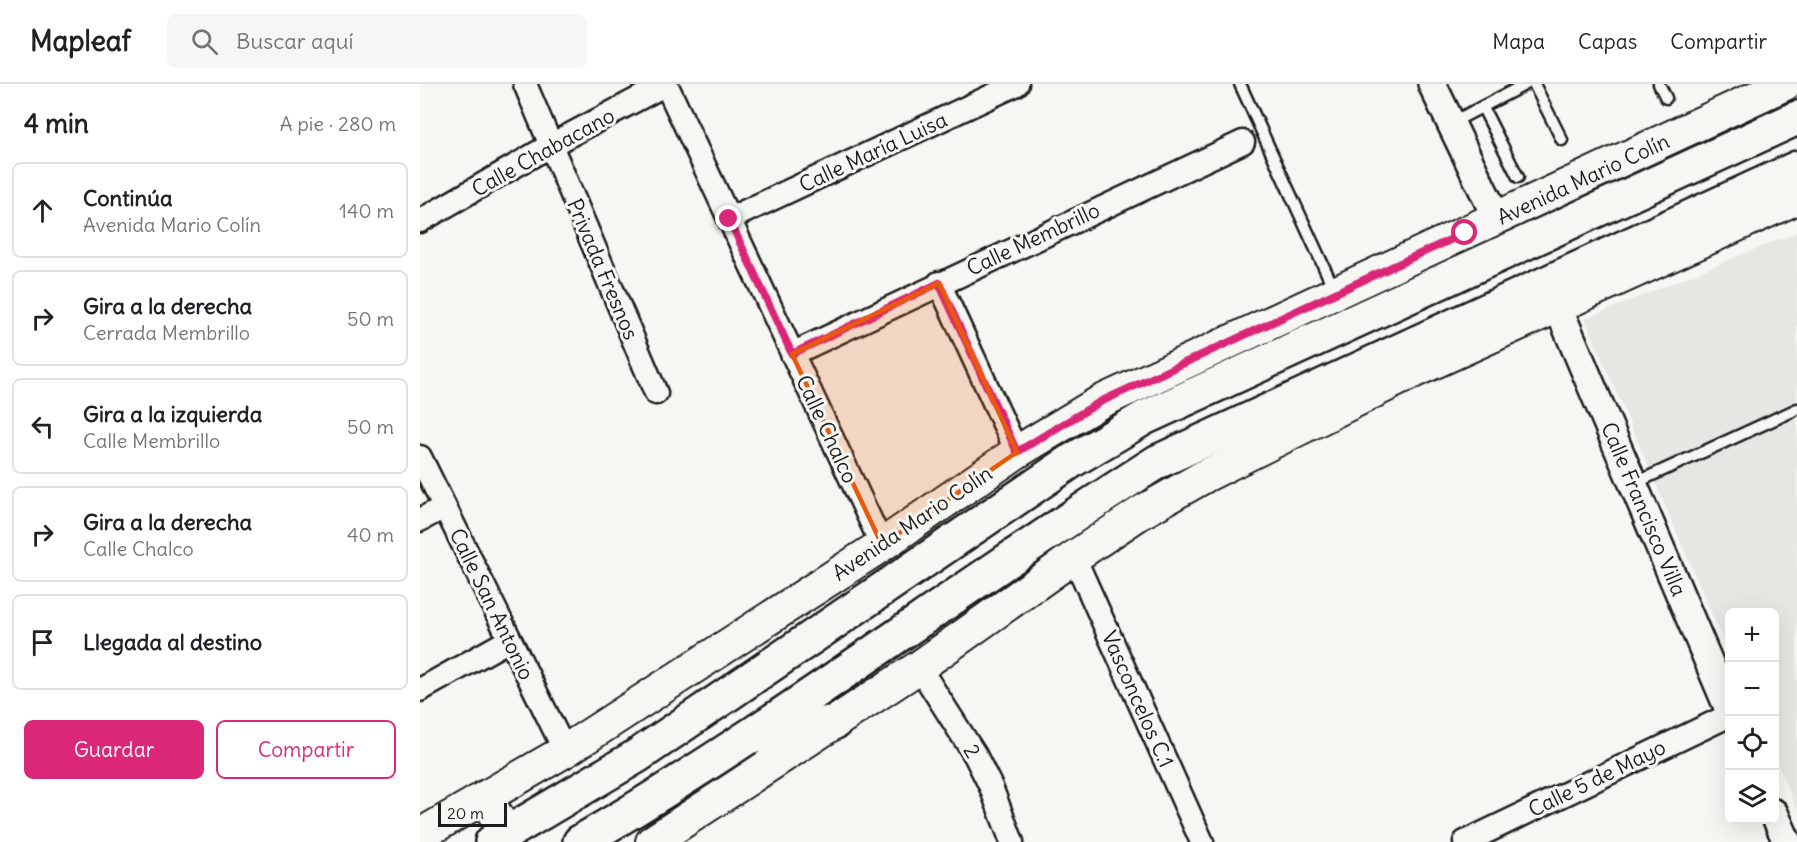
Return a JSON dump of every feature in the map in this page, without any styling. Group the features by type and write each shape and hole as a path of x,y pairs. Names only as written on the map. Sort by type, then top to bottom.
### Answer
{"main road":[{"name":"Avenida Mario Colín","path":"499,838 637,756 1073,460 1144,418 1497,219 1775,87"},
{"name":"Avenida Mario Colín","path":"420,835 565,751 882,544 1017,452 1100,402 1342,307 1797,117"},
{"path":"580,842 661,795 749,738 1060,523 1157,462 1797,168"},
{"path":"660,840 919,667 1074,557 1140,513 1205,476 1419,369 1797,198"},
{"path":"749,738 836,722"},
{"path":"486,797 499,838"}],"street":[{"name":"Privada Fresnos","path":"525,84 656,393"},
{"name":"Calle Chabacano","path":"420,221 551,145 666,84"},
{"name":"Calle Chalco","path":"666,84 882,544"},
{"name":"Calle María Luisa","path":"729,219 1017,84"},
{"path":"1432,84 1497,219"},
{"name":"Calle Membrillo","path":"792,354 939,283 1244,142"},
{"path":"939,283 1017,452"},
{"name":"Calle Francisco Villa","path":"1558,307 1725,701"},
{"name":"Calle San Antonio","path":"420,457 565,751"},
{"path":"420,520 444,507"},
{"name":"Vasconcelos C.1","path":"1074,557 1202,842"},
{"path":"420,690 509,640"},
{"name":"2","path":"919,667 975,755 991,787 1012,842"},
{"name":"Calle 5 de Mayo","path":"1465,842 1725,715"}],"lane":[{"path":"1240,84 1342,307"},
{"path":"1450,123 1526,84"},
{"path":"1534,84 1562,140"},
{"path":"1659,84 1666,98"},
{"path":"1483,108 1518,177"},
{"path":"1633,484 1797,410"}],"highlighted area":[{"path":"939,283 1017,452 882,545 792,354"}],"shaded area":[{"path":"1797,232 1797,810 1779,767 1779,608 1725,608 1725,645 1585,319"}],"route":[{"path":"729,219 792,354 939,283 1017,452 1100,402 1465,233"}]}
